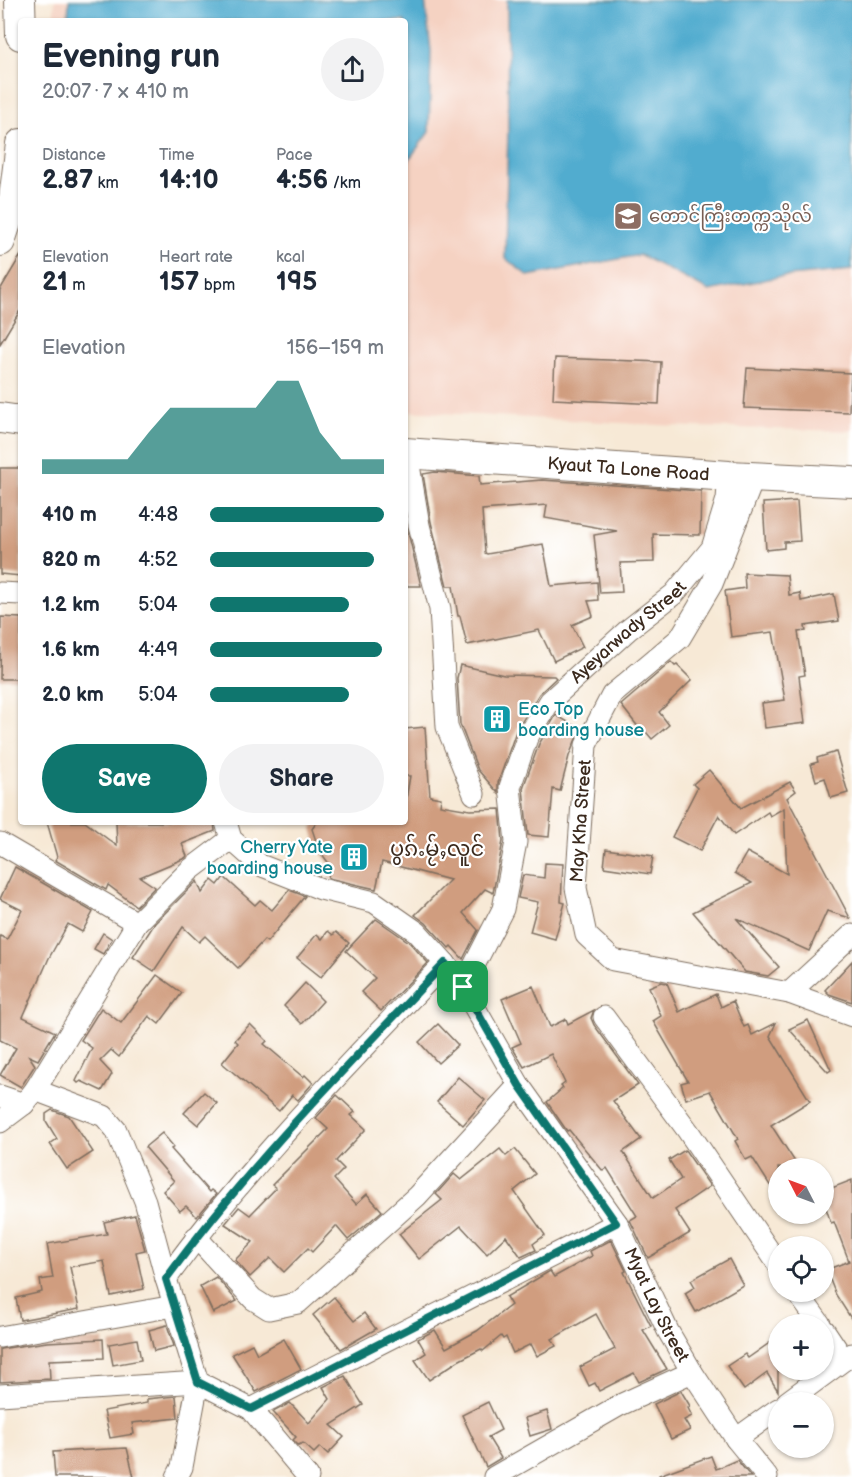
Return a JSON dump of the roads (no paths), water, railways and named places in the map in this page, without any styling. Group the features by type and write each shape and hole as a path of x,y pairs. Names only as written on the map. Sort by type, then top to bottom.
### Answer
{"main road":[{"path":"21,0 21,18"},
{"path":"0,241 14,199 18,168"},
{"path":"0,418 18,421"},
{"name":"Kyaut Ta Lone Road","path":"408,453 741,477 852,482"}],"street":[{"path":"408,464 419,525 440,609 447,727 474,794"},
{"name":"Ayeyarwady Street","path":"463,987 503,909 516,842 510,788 527,738 550,701 628,630 674,594 712,548 727,500 741,477"},
{"name":"May Kha Street","path":"741,477 712,584 680,638 612,695 586,745 576,888 586,935 613,960 789,993 852,1016"},
{"path":"0,593 18,594"},
{"path":"0,1122 30,1097 137,923 228,830"},
{"name":"Myat Lay Street","path":"228,830 260,865 321,889 374,902 417,932 445,963 463,987 519,1085 616,1223 668,1331 692,1372 736,1439 767,1477"},
{"path":"3,852 137,923"},
{"path":"789,993 852,935"},
{"path":"166,1279 196,1237 275,1143 445,963"},
{"path":"604,1017 687,1131 768,1249"},
{"path":"196,1237 253,1299 270,1309 298,1303 417,1196 519,1085"},
{"path":"0,1096 30,1097 104,1116 116,1130 145,1201 198,1382 182,1467 177,1477"},
{"path":"251,1409 616,1223"},
{"path":"0,1337 174,1306"},
{"path":"801,1392 848,1357 834,1341"},
{"path":"494,1477 620,1405 692,1372"},
{"path":"0,1395 198,1382 251,1409 308,1477"},
{"path":"736,1439 768,1415"}],"water":[{"path":"69,0 425,0 431,51 429,132 408,161 408,18 68,18"},
{"path":"507,0 852,0 852,270 778,277 709,291 640,255 528,276 505,258 508,130"}],"place":[{"name":"တောင်ကြီးတက္ကသိုလ်","path":"628,216"},
{"name":"Eco Top boarding house","path":"497,719"},
{"name":"Cherry Yate boarding house","path":"354,857"}],"district":[{"name":"ပွၵ်ႉမႂ်ႇလူင်","path":"437,849"}]}
